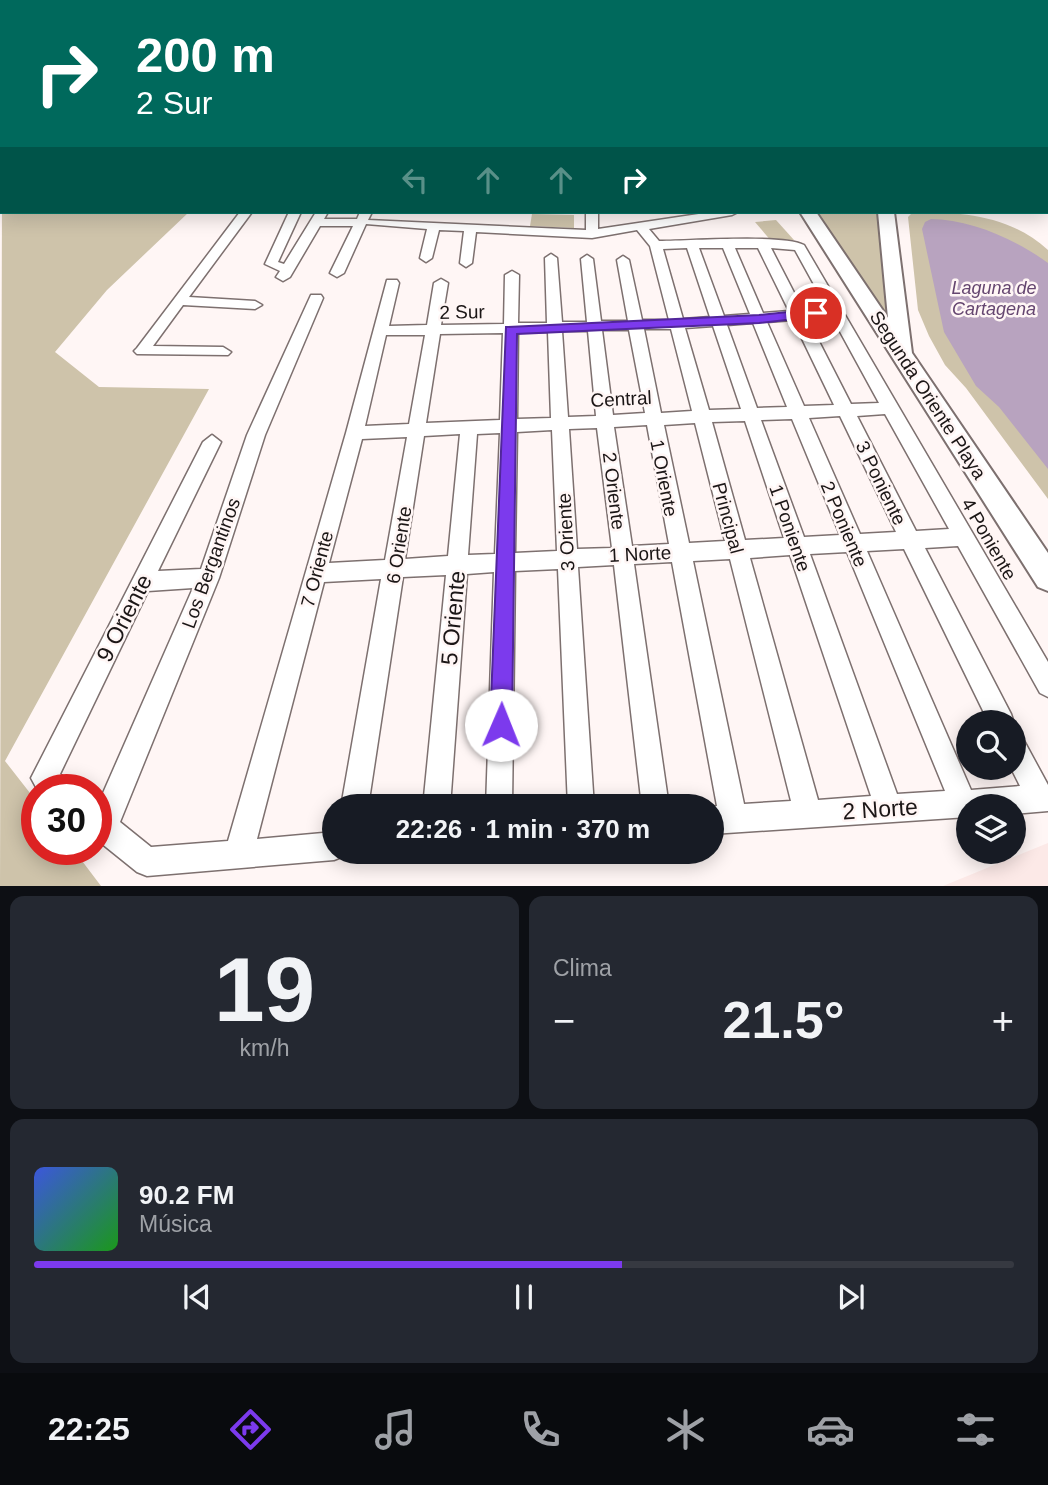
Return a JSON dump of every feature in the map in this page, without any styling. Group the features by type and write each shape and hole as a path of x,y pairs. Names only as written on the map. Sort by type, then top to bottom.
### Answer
{"street":[{"path":"223,352 142,351 244,214"},
{"path":"294,214 271,264 285,273 319,217 434,227 592,234 719,214"},
{"path":"592,214 592,234"},
{"name":"Segunda Oriente Playa","path":"809,214 1048,578"},
{"path":"886,214 903,356"},
{"path":"337,273 366,220"},
{"name":"Principal","path":"640,226 656,246 807,814"},
{"path":"426,258 434,227"},
{"path":"466,263 470,229"},
{"name":"4 Poniente","path":"656,246 762,243 792,244 800,248 1048,685"},
{"name":"3 Poniente","path":"762,243 995,710"},
{"name":"2 Poniente","path":"727,244 959,794"},
{"name":"1 Poniente","path":"692,246 889,809"},
{"name":"3 Oriente","path":"551,258 580,794"},
{"name":"2 Oriente","path":"587,259 605,421 654,794"},
{"name":"1 Oriente","path":"623,260 678,551 719,794"},
{"path":"499,794 512,275"},
{"name":"7 Oriente","path":"239,853 355,433 391,283"},
{"name":"6 Oriente","path":"356,794 441,283"},
{"name":"Los Bergantinos","path":"112,797 208,578 256,435 316,298"},
{"path":"179,301 255,305"},
{"name":"2 Sur","path":"381,331 556,329 676,324 836,312"},
{"name":"Central","path":"355,433 890,408"},
{"name":"5 Oriente","path":"437,794 469,429"},
{"name":"9 Oriente","path":"46,774 212,442"},
{"name":"1 Norte","path":"316,573 964,537"},
{"path":"142,582 208,578"},
{"path":"1026,768 1044,799"},
{"name":"2 Norte","path":"1026,800 1044,799"},
{"name":"2 Norte","path":"724,820 956,804"},
{"path":"112,834 147,862 322,847"}],"shaded area":[{"path":"2,214 187,214 107,290 55,352 99,387 209,389 5,761 21,782 21,865 85,865 101,886 0,886"},
{"path":"532,214 574,215 574,228 530,226"},
{"path":"816,214 879,214 890,323"},
{"name":"Laguna de Cartagena","path":"911,214 958,214 984,218 1018,229 1048,250 1048,499 966,388 945,365 929,336 918,310 908,217"},
{"path":"776,220 794,240 772,242 755,222"},
{"path":"1048,843 1048,886 943,886 997,864 1026,864 1026,852"}],"water":[{"name":"Laguna de Cartagena","path":"931,219 961,223 993,232 1048,263 1048,469 999,407 976,386 944,332 922,229 925,222"}],"route":[{"path":"501,725 511,330 676,324 816,313"}]}
